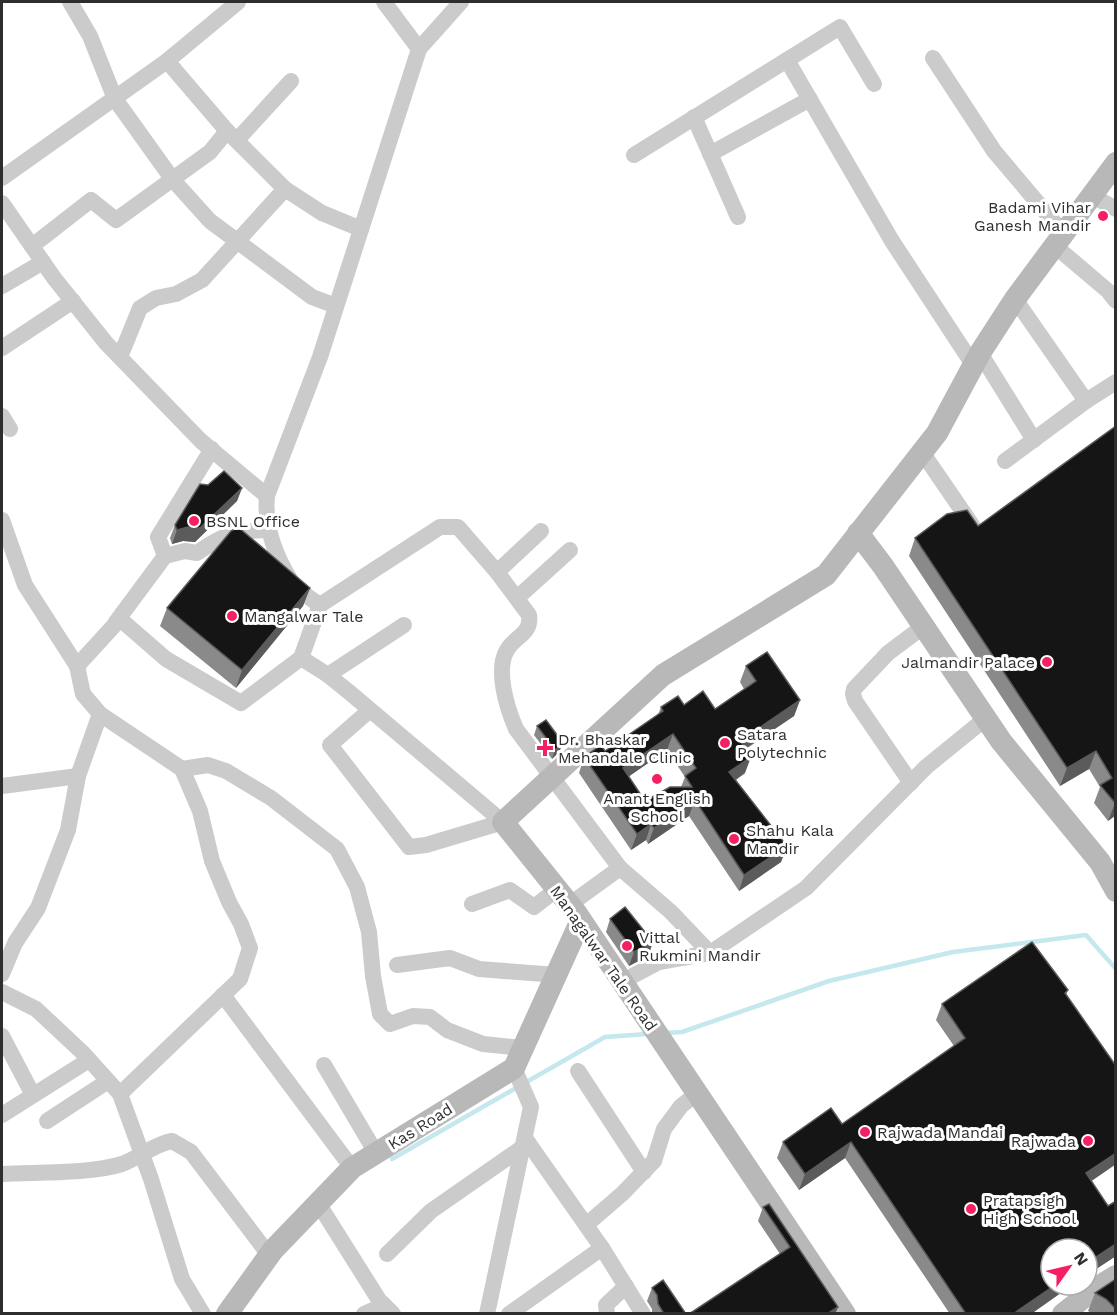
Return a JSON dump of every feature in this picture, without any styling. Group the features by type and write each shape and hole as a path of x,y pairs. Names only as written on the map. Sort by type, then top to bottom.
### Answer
{"main road":[{"path":"502,822 663,675 826,575 937,433 976,360 1015,299 1116,163"},
{"path":"858,533 924,626 985,719 1055,810 1100,862 1116,891"},
{"name":"Managalwar Tale Road","path":"502,822 569,905 623,981 845,1314"},
{"path":"519,1058 557,975 569,905"},
{"name":"Kas Road","path":"229,1312 269,1255 352,1168 519,1058"},
{"path":"1063,1314 1093,1290 1116,1276"}],"street":[{"path":"70,2 90,36 116,99 173,180 210,221 312,297 336,306"},
{"path":"2,178 167,61 238,2"},
{"path":"384,2 418,49"},
{"path":"320,605 292,582 272,541 268,530 267,496 320,357 418,49 461,2"},
{"path":"634,155 840,27 874,84"},
{"path":"933,58 994,151 1059,240 1116,301"},
{"path":"787,60 892,241 970,360 976,360 1034,440"},
{"path":"167,61 232,136 285,189 322,213 361,229"},
{"path":"32,246 91,200 116,220 232,136 291,81"},
{"path":"710,154 810,99"},
{"path":"694,117 738,217"},
{"path":"120,357 140,308 156,298 176,294 202,280 285,189"},
{"path":"1093,196 1116,209"},
{"path":"2,204 73,301 120,357 201,441 267,496"},
{"path":"2,286 43,262"},
{"path":"1015,299 1086,401"},
{"path":"2,348 73,301"},
{"path":"1005,461 1086,401 1116,382"},
{"path":"165,556 158,537 212,449"},
{"path":"922,452 972,525"},
{"path":"2,520 8,564 25,585 77,666 82,694 100,714 182,769 200,811 212,861 250,948 240,980 120,1094"},
{"path":"117,622 120,619 166,659 241,703 301,658 320,605 440,527 458,526 497,572 529,615 530,621 526,632 508,647 504,656 502,677 508,710 516,729 620,868 671,912 710,953"},
{"path":"77,666 117,622 165,556 185,551 197,553 217,539 240,530 268,530"},
{"path":"497,572 541,531"},
{"path":"517,598 570,550"},
{"path":"328,675 404,625"},
{"path":"911,783 855,701 853,694 854,689 888,652 924,626"},
{"name":"Managalwar Tale Road","path":"301,658 328,675 502,822"},
{"path":"370,710 330,745 409,847 426,845 502,822"},
{"path":"2,974 15,943 38,908 68,830 78,776 100,714"},
{"path":"623,981 659,962 710,953 806,888 926,767 985,719"},
{"path":"182,769 208,765 226,771 272,798 337,849 357,887 369,932 373,976 380,1014 390,1024 413,1016 430,1017 447,1030 519,1058 531,1107 487,1314"},
{"path":"2,786 78,776"},
{"path":"472,904 510,890 534,907 569,905 620,868"},
{"path":"397,965 450,958 479,969 557,975"},
{"path":"2,992 36,1009 89,1060 120,1094 142,1153 182,1279 202,1314"},
{"path":"223,995 352,1168"},
{"path":"2,1036 33,1095"},
{"path":"2,1115 89,1060"},
{"path":"324,1065 376,1153"},
{"path":"578,1071 644,1172"},
{"path":"47,1121 108,1081"},
{"path":"586,1225 622,1194 654,1161 664,1129 681,1106 698,1093"},
{"path":"2,1174 100,1169 123,1163 164,1142 172,1141 191,1152 269,1255"},
{"path":"524,1143 586,1225 643,1314"},
{"path":"387,1254 431,1211 524,1143"},
{"path":"318,1203 379,1300 388,1309"},
{"path":"509,1314 602,1248"},
{"path":"607,1314 606,1305 626,1286"},
{"path":"364,1314 388,1309"}],"building":[{"name":"Jalmandir Palace","path":"1116,426 1115,803 1100,785 1112,778 1096,751 1067,768 915,538 947,514 967,510 978,526"},
{"path":"224,471 242,488 200,528 188,527 177,530 175,525 200,484 208,485"},
{"name":"Mangalwar Tale","path":"238,527 310,588 242,670 167,608 231,531"},
{"path":"767,652 800,700 740,741 751,757 729,772 787,846 744,875 695,800 654,828 651,824 637,834 584,757 601,745 605,751 663,711 661,707 678,696 684,705 703,691 715,709 756,681 746,666","holes":["673,734 696,768 685,776 692,787 670,787 645,801 623,768"]},
{"path":"546,720 563,743 555,750 537,726"},
{"path":"625,907 653,942 634,952 610,919"},
{"path":"1032,942 1068,990 1065,993 1116,1066 1116,1153 1086,1173 1108,1206 1116,1201 1116,1244 1099,1255 1099,1237 1039,1237 1039,1296 1013,1314 966,1314 851,1142 805,1174 783,1142 831,1108 842,1124 965,1038 942,1004"},
{"path":"769,1204 838,1307 827,1314 689,1314 790,1247 763,1207"},
{"path":"1116,1279 1116,1309 1099,1295 1099,1290"},
{"path":"663,1280 686,1314 664,1314 652,1288"}],"waterway":[{"path":"665,1033 682,1032 829,981 953,952 1086,935 1116,969"},
{"path":"392,1159 605,1037 647,1034"}],"place":[{"name":"Badami Vihar Ganesh Mandir","path":"1103,216"},
{"name":"BSNL Office","path":"194,521"},
{"name":"Mangalwar Tale","path":"232,616"},
{"name":"Jalmandir Palace","path":"1047,662"},
{"name":"Satara Polytechnic","path":"725,743"},
{"name":"Dr. Bhaskar Mehandale Clinic","path":"545,748"},
{"name":"Anant English School","path":"657,779"},
{"name":"Shahu Kala Mandir","path":"734,839"},
{"name":"Vittal Rukmini Mandir","path":"627,946"},
{"name":"Rajwada Mandai","path":"865,1132"},
{"name":"Rajwada","path":"1088,1141"},
{"name":"Pratapsigh High School","path":"971,1209"}]}
